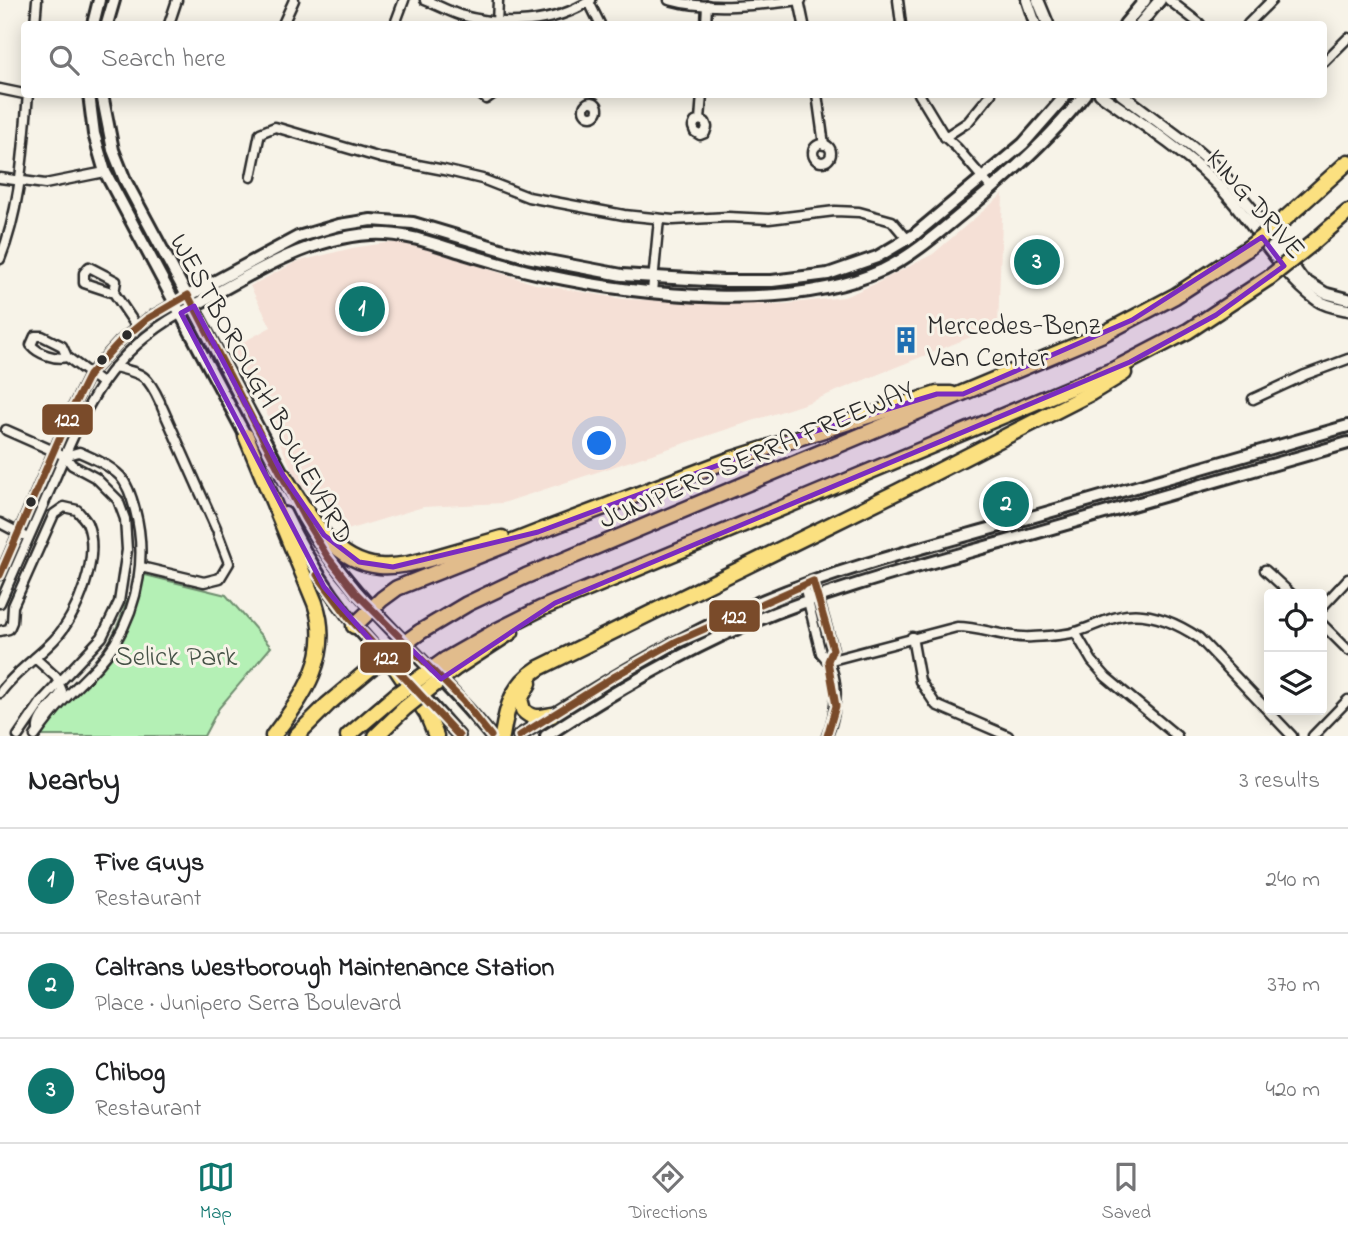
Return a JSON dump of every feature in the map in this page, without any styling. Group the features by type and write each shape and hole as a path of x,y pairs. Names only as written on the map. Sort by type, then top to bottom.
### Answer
{"highway":[{"name":"JUNIPERO SERRA FREEWAY","path":"296,736 328,704 372,667 420,632 510,582 1073,348 1132,320 1182,292 1247,248 1287,217 1348,162"},
{"path":"502,736 508,703 516,687 530,673 564,653 899,491 1107,384 1216,315 1270,277 1348,212"},
{"path":"376,736 450,665 496,631 555,603 1100,376 1159,348 1216,315"},
{"path":"354,626 387,595 404,585 538,532 783,441 937,394 963,394"},
{"path":"246,436 315,603 321,627 320,652 313,676 301,698 273,736"},
{"path":"283,475 328,540 349,556 376,566 404,566 526,531 538,532"},
{"path":"558,720 531,717 523,710 520,699 534,677 564,653"},
{"path":"348,736 396,695 450,665"},
{"path":"395,667 427,714 436,736"}],"main road":[{"path":"94,21 99,0"},
{"path":"108,21 114,0"},
{"path":"1128,21 1145,0"},
{"path":"1142,21 1160,0"},
{"name":"WESTBOROUGH BOULEVARD","path":"90,98 94,134 105,172 246,436 309,562 324,587 354,626 434,706 459,736"},
{"name":"WESTBOROUGH BOULEVARD","path":"103,98 113,150 125,180 304,518 327,556 371,609 463,701 491,736"},
{"path":"178,308 188,295 298,237 339,225 371,220 413,223 527,257 591,270 654,278 743,281 810,277 862,264 908,240 1023,144 1063,98"},
{"path":"178,308 194,306 310,247 352,236 381,233 410,236 544,275 652,292 763,295 822,289 876,273 907,257 1032,155 1082,98"},
{"path":"105,172 117,172 125,180"},
{"path":"549,736 558,720 675,642 748,607 808,583 900,554 1348,426"},
{"path":"519,736 558,720 689,652 813,599 1348,443"}],"street":[{"path":"34,0 35,21"},
{"path":"170,21 177,0"},
{"path":"284,21 295,0"},
{"path":"396,21 404,0"},
{"path":"425,0 458,14 488,21"},
{"path":"497,21 498,0"},
{"path":"668,0 707,5 750,5 800,0 804,21"},
{"path":"898,0 901,21"},
{"path":"1027,0 1034,21"},
{"path":"1038,0 1047,21"},
{"path":"1169,0 1196,21"},
{"path":"1251,21 1272,0"},
{"path":"532,21 590,1 599,21"},
{"path":"706,21 707,5"},
{"path":"1327,59 1348,38"},
{"path":"0,89 21,93"},
{"path":"0,259 12,223 19,181 27,98"},
{"path":"700,120 702,98"},
{"path":"818,98 824,145"},
{"path":"921,98 945,137 992,189"},
{"path":"945,137 968,122 988,98"},
{"name":"KING DRIVE","path":"1106,98 1185,155 1214,180 1297,284 1319,301 1348,310"},
{"name":"KING DRIVE","path":"1126,98 1221,172 1250,206 1302,279 1325,293 1348,299"},
{"path":"251,177 260,133 275,127 381,158 482,179 528,197 624,215 659,219 769,219 835,211 859,212 892,221 908,240"},
{"path":"0,178 45,184 105,172"},
{"path":"652,292 659,219"},
{"path":"114,293 137,327"},
{"path":"0,575 89,376 103,357 137,327 178,308"},
{"path":"0,603 82,416 115,367 142,337 178,308"},
{"path":"67,357 89,376 102,383"},
{"path":"1253,399 1348,359"},
{"path":"115,367 137,371 153,388 229,563 220,578 204,582 141,567"},
{"path":"6,430 65,456 72,465 96,478 118,500 125,519 127,550 119,602 102,637 42,701 18,736"},
{"path":"36,734 62,702 96,669 116,642 130,610 141,567 141,533 131,494 120,477 99,461 79,452 65,456"},
{"path":"0,631 6,631 12,622 13,606 54,514 64,507 77,510 87,523 92,550 88,576 71,615 57,638 0,694"},
{"path":"0,523 29,538"},
{"path":"1265,570 1286,589"},
{"path":"1327,602 1348,579"},
{"path":"808,583 833,649 828,661 836,706 827,736"},
{"path":"828,661 957,626 1029,638 1075,632 1128,614 1159,618 1183,627 1199,638 1292,736"},
{"path":"1327,629 1348,650"},
{"path":"1075,632 1092,661 1106,677 1177,736"},
{"path":"912,638 920,681 936,705 1008,736"},
{"path":"35,658 50,671 62,691 39,721 36,734"},
{"path":"1313,736 1348,700"}],"highlighted area":[{"path":"1262,237 1284,266 1216,315 1130,362 555,603 441,679 405,643 385,657 324,587 181,313 194,306 283,475 324,535 359,562 393,567 538,532 783,441 937,394 963,394 1132,320"}],"shaded area":[{"path":"1003,194 998,326 807,403 503,503 423,507 347,530 296,479 265,410 232,348 271,327 250,286 296,262 352,248 407,243 535,284 624,299 776,305 844,297 875,284 933,254"}],"green space":[{"name":"Selick Park","path":"137,573 226,595 271,647 219,708 204,736 31,736 108,644"}],"transit line":[{"name":"122","path":"0,575 89,375 120,341 147,319 188,295 304,518 327,556 356,593 463,701 491,736"},
{"name":"122","path":"317,575 349,618 459,736"},
{"name":"122","path":"519,736 675,642 813,581 833,649 828,661 836,706 827,736"}],"place":[{"name":"Chibog","path":"1037,262"},
{"name":"Five Guys","path":"362,309"},
{"name":"Mercedes-Benz Van Center","path":"906,340"},
{"name":"Caltrans Westborough Maintenance Station","path":"1006,504"}]}
